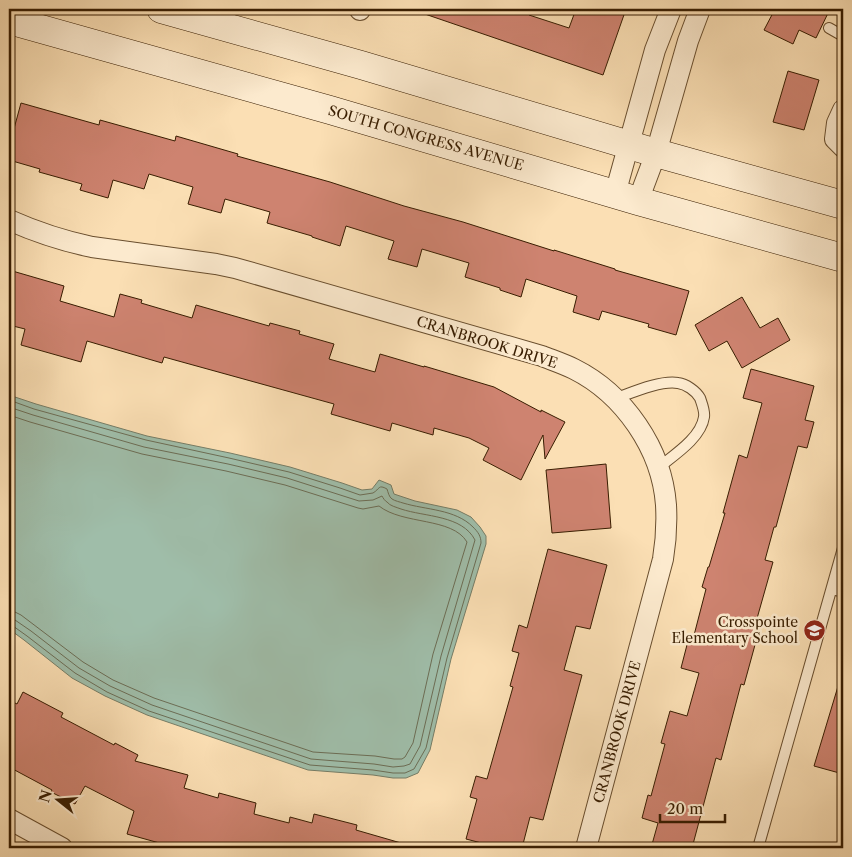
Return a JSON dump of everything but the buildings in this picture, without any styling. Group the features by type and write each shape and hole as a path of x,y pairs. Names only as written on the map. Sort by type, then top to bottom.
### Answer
{"main road":[{"path":"161,9 361,65 656,153 843,204"},
{"name":"SOUTH CONGRESS AVENUE","path":"9,20 330,110 627,198 843,258"}],"street":[{"path":"627,198 629,145 655,50 671,9"},
{"path":"627,198 656,153 688,41 700,9"},
{"path":"843,110 836,123 835,139 843,147"},
{"name":"CRANBROOK DRIVE","path":"9,220 36,232 73,243 235,268 542,356 574,369 602,387 633,419 652,450 663,486 666,504 666,540 663,559 586,848"},
{"path":"9,819 62,848"}],"lane":[{"path":"829,28 843,36"},
{"path":"614,399 656,384 678,383 693,390 699,396 705,416 701,427 686,446 658,468"},
{"path":"758,848 843,548"},
{"path":"832,589 843,592"}],"water":[{"path":"9,395 147,436 290,467 362,490 372,489 379,480 391,485 394,494 415,501 457,510 471,517 486,536 486,544 451,659 430,750 418,773 406,778 393,778 308,770 147,715 105,696 72,678 9,629"}],"place":[{"name":"Crosspointe Elementary School","path":"814,630"}]}
